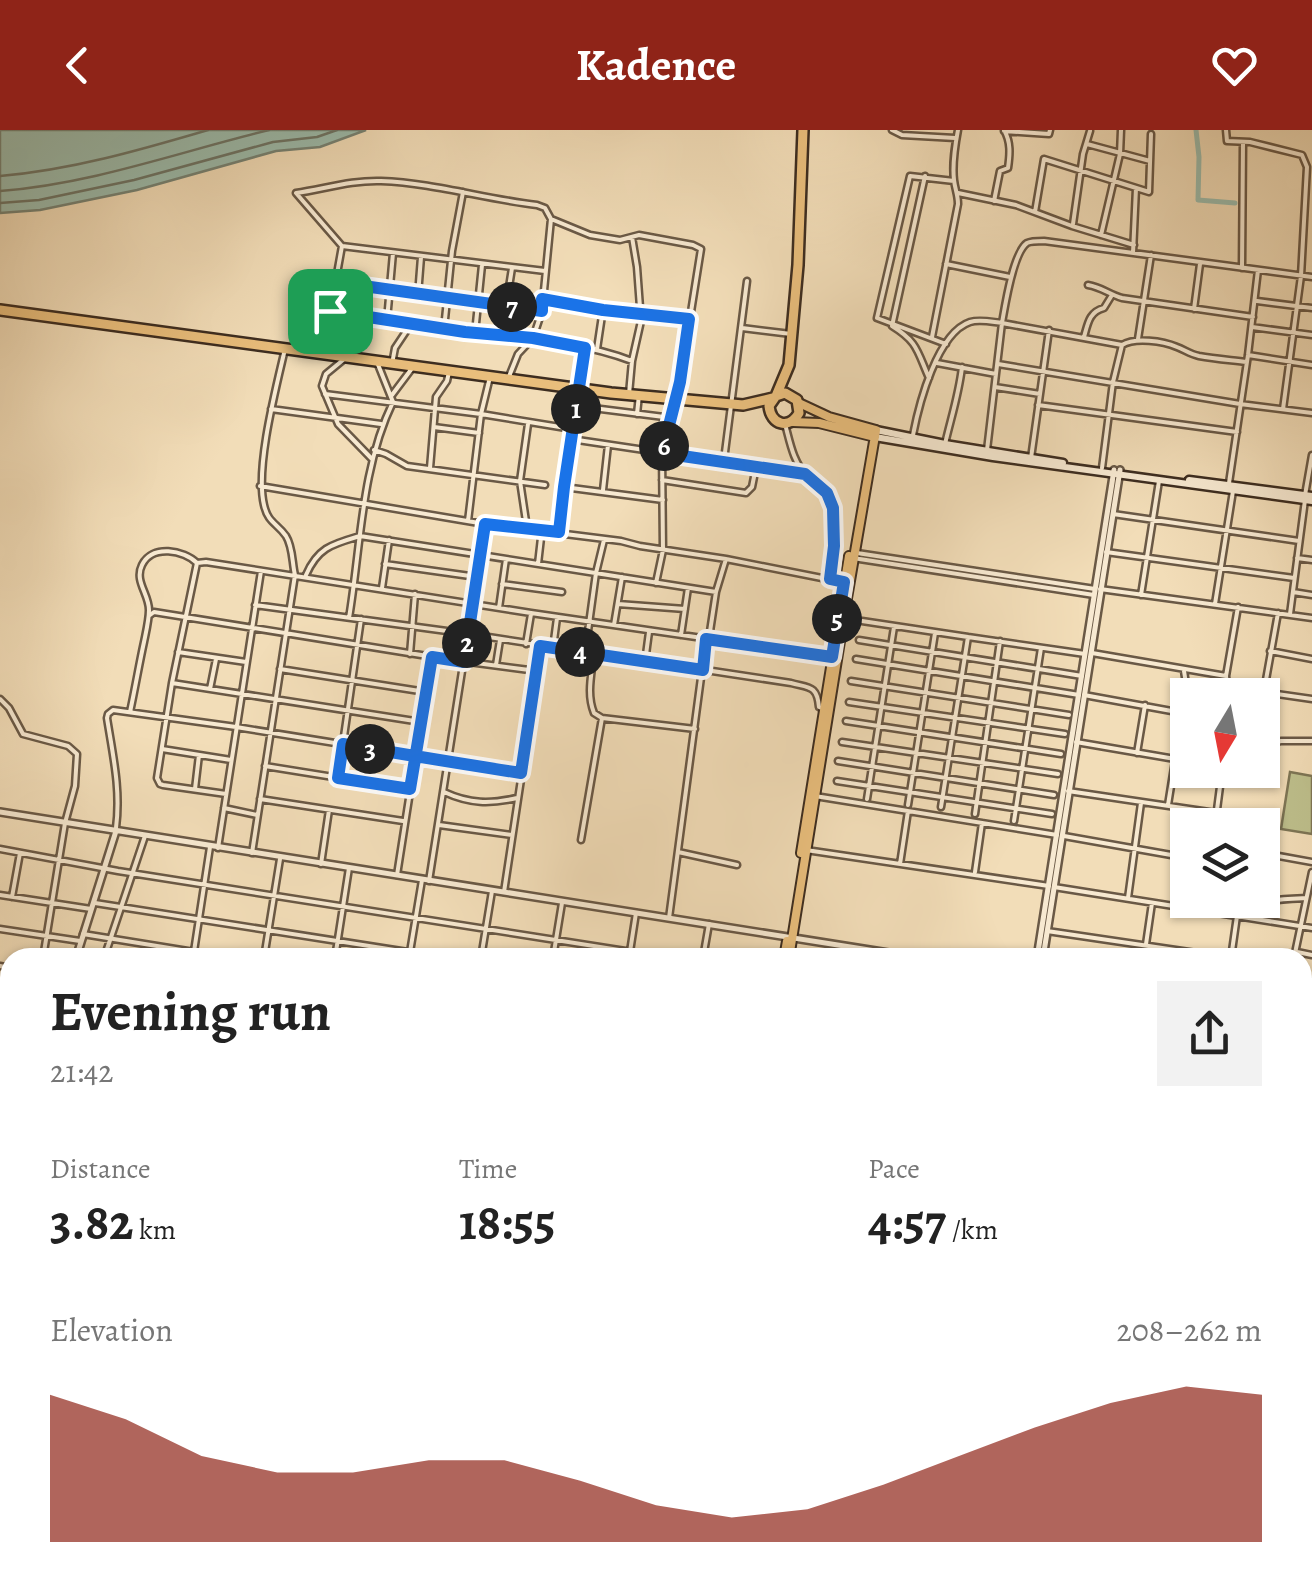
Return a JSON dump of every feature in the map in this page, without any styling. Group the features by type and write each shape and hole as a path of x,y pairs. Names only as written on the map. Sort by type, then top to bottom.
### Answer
{"highway":[{"path":"788,365 799,414 789,423 776,422 769,406 788,365 798,265 803,130"},
{"path":"0,310 508,380 737,404 771,416"},
{"path":"737,404 786,394 797,400"}],"main road":[{"path":"797,400 872,434 1160,480 1309,498"},
{"path":"789,423 819,423 944,450 1230,488"},
{"path":"788,948 815,796 844,582 872,434"},
{"path":"790,938 869,451"}],"street":[{"path":"892,130 957,138"},
{"path":"932,338 958,193 954,153 958,130"},
{"path":"1004,130 1050,134 1050,130"},
{"path":"994,201 1000,171 1008,168 1010,156 1004,130"},
{"path":"1072,226 1090,130"},
{"path":"1101,234 1120,154 1121,130"},
{"path":"1226,130 1226,140 1302,155 1305,160 1301,276 1283,409"},
{"path":"1250,142 1251,130"},
{"path":"1034,212 1043,159 1150,192 1151,134"},
{"path":"1242,268 1243,142"},
{"path":"1087,144 1150,161"},
{"path":"946,344 876,318 909,178 913,174 954,181"},
{"path":"925,176 892,326 914,343 929,379"},
{"path":"508,380 518,354 533,338 542,311 551,219 545,208 384,181 296,193 342,246 544,271"},
{"path":"1133,253 1136,188"},
{"path":"444,328 463,192"},
{"path":"958,193 1016,205 1134,244"},
{"path":"551,219 590,236 620,240 640,235 693,244 701,249 676,399 662,453 663,550 656,583"},
{"path":"632,237 641,314 632,362 636,414"},
{"path":"987,451 1010,277 1023,248 1030,242 1312,278"},
{"path":"315,353 326,336 342,246"},
{"path":"388,320 392,253"},
{"path":"1138,340 1150,255"},
{"path":"418,295 422,256"},
{"path":"1194,309 1200,262"},
{"path":"946,264 1010,277"},
{"path":"475,333 482,265"},
{"path":"506,306 512,268"},
{"path":"1215,604 1258,270"},
{"path":"335,282 542,311"},
{"path":"724,462 737,404 747,282"},
{"path":"1088,285 1144,302 1253,317"},
{"path":"1084,336 1092,315 1104,308 1112,295"},
{"path":"542,299 689,319"},
{"path":"1255,301 1312,308"},
{"path":"597,351 603,310"},
{"path":"330,311 533,338 632,362"},
{"path":"912,438 919,404 936,363 954,332 973,321 1049,330 1122,345"},
{"path":"392,364 395,348 410,324"},
{"path":"1252,327 1312,334"},
{"path":"741,328 791,334"},
{"path":"1031,458 1049,330"},
{"path":"1102,468 1113,382 1122,345 1128,340 1175,346 1202,357 1312,365"},
{"path":"559,532 585,348"},
{"path":"252,853 294,575 289,544 285,534 268,519 260,486 284,349"},
{"path":"344,357 323,378 322,386 344,432 372,459"},
{"path":"349,618 372,459 393,402 377,362"},
{"path":"936,363 996,374"},
{"path":"998,364 1312,413"},
{"path":"392,395 413,367"},
{"path":"945,444 962,367"},
{"path":"430,469 436,397 449,372"},
{"path":"468,520 481,414 490,377"},
{"path":"994,387 1040,394"},
{"path":"325,394 572,429"},
{"path":"1038,405 1237,432"},
{"path":"577,406 672,418"},
{"path":"272,409 382,424"},
{"path":"527,528 520,482 528,422"},
{"path":"789,423 795,459 827,493 833,508 830,579"},
{"path":"433,427 479,434"},
{"path":"571,439 805,474"},
{"path":"602,492 608,445"},
{"path":"374,450 404,466 545,485"},
{"path":"1290,614 1312,455"},
{"path":"662,480 746,493 752,488 756,468"},
{"path":"1042,948 1117,472"},
{"path":"1104,552 1117,472"},
{"path":"1141,595 1160,480"},
{"path":"260,486 726,559 844,582"},
{"path":"564,487 663,500"},
{"path":"1113,514 1299,541"},
{"path":"410,948 439,825 485,524"},
{"path":"538,564 542,529"},
{"path":"306,576 319,552 360,536 716,592"},
{"path":"585,653 604,539"},
{"path":"382,588 389,540"},
{"path":"130,712 150,614 139,580 144,562 153,554 180,551 197,564"},
{"path":"1104,552 1294,578"},
{"path":"854,556 1312,618"},
{"path":"1297,558 1312,560"},
{"path":"498,608 506,559"},
{"path":"669,918 703,670 716,592 726,559"},
{"path":"197,564 306,576 832,657"},
{"path":"197,564 160,749 158,782 226,794"},
{"path":"385,564 477,577"},
{"path":"218,848 261,570"},
{"path":"614,625 622,577"},
{"path":"502,584 562,592"},
{"path":"681,636 688,588"},
{"path":"1293,592 1312,595"},
{"path":"410,654 415,594"},
{"path":"618,604 685,610"},
{"path":"255,605 790,683 813,689 820,708 827,709"},
{"path":"862,622 1226,676 1238,607"},
{"path":"526,644 531,613"},
{"path":"1266,678 1278,613"},
{"path":"150,614 537,671"},
{"path":"554,648 557,617"},
{"path":"338,778 361,620"},
{"path":"866,799 894,627"},
{"path":"645,662 649,630"},
{"path":"446,659 448,632"},
{"path":"900,864 934,634"},
{"path":"941,807 968,637"},
{"path":"496,666 500,640"},
{"path":"859,640 1082,676"},
{"path":"975,814 1000,641"},
{"path":"504,892 540,646"},
{"path":"1014,821 1041,648"},
{"path":"1270,651 1312,660"},
{"path":"178,652 246,662"},
{"path":"1059,835 1088,653"},
{"path":"396,876 432,657"},
{"path":"210,689 216,658"},
{"path":"856,659 1170,711"},
{"path":"592,668 590,704 602,718 695,729"},
{"path":"280,669 426,692"},
{"path":"1184,670 1185,678"},
{"path":"851,681 1069,714"},
{"path":"172,683 421,722"},
{"path":"1280,694 1312,699"},
{"path":"0,699 10,708 23,734 68,746 78,754 44,948"},
{"path":"849,702 1065,734"},
{"path":"1137,753 1144,706"},
{"path":"78,948 116,831 119,793 108,714 113,710 521,773"},
{"path":"582,840 602,718"},
{"path":"846,721 1061,754"},
{"path":"1280,741 1312,741"},
{"path":"842,742 1058,774"},
{"path":"1076,742 1170,759"},
{"path":"160,749 231,760"},
{"path":"196,790 199,755"},
{"path":"838,761 1054,795"},
{"path":"265,766 410,789"},
{"path":"837,781 1052,814"},
{"path":"1168,806 1171,788"},
{"path":"1068,791 1182,808"},
{"path":"444,792 489,804 517,798"},
{"path":"815,796 908,808 1170,855"},
{"path":"260,798 404,822"},
{"path":"1128,898 1141,802"},
{"path":"224,808 257,815"},
{"path":"321,864 329,810"},
{"path":"0,812 841,948"},
{"path":"974,875 982,823"},
{"path":"439,825 512,836"},
{"path":"108,948 145,836"},
{"path":"194,948 210,846"},
{"path":"0,850 598,948"},
{"path":"806,850 1170,905"},
{"path":"678,852 737,865"},
{"path":"12,896 20,853"},
{"path":"1280,856 1312,862"},
{"path":"265,948 280,858"},
{"path":"337,948 349,868"},
{"path":"1295,948 1312,872"},
{"path":"1043,948 1051,886"},
{"path":"483,948 492,890"},
{"path":"0,895 52,904 121,906 376,948"},
{"path":"1280,900 1306,898"},
{"path":"555,948 562,902"},
{"path":"1145,946 1152,902"},
{"path":"631,948 636,913"},
{"path":"1232,948 1237,918"},
{"path":"1250,918 1312,928"},
{"path":"704,948 708,924"},
{"path":"0,929 80,941"},
{"path":"1047,931 1159,948"},
{"path":"84,934 159,948"}],"green space":[{"path":"1290,772 1312,776 1312,834 1281,829"}],"water":[{"path":"0,130 366,130 320,147 276,151 137,190 40,210 0,213"}],"waterway":[{"path":"1196,130 1198,200 1235,203"}],"route":[{"path":"330,311 335,282 542,311 542,299 689,319 680,382 662,453 805,474 827,493 834,519 830,579 844,582 832,657 706,639 703,670 540,646 521,773 448,761 415,756 396,753 343,744 338,778 410,789 415,756 418,738 432,657 464,662 485,524 559,532 585,348 330,311"}]}
